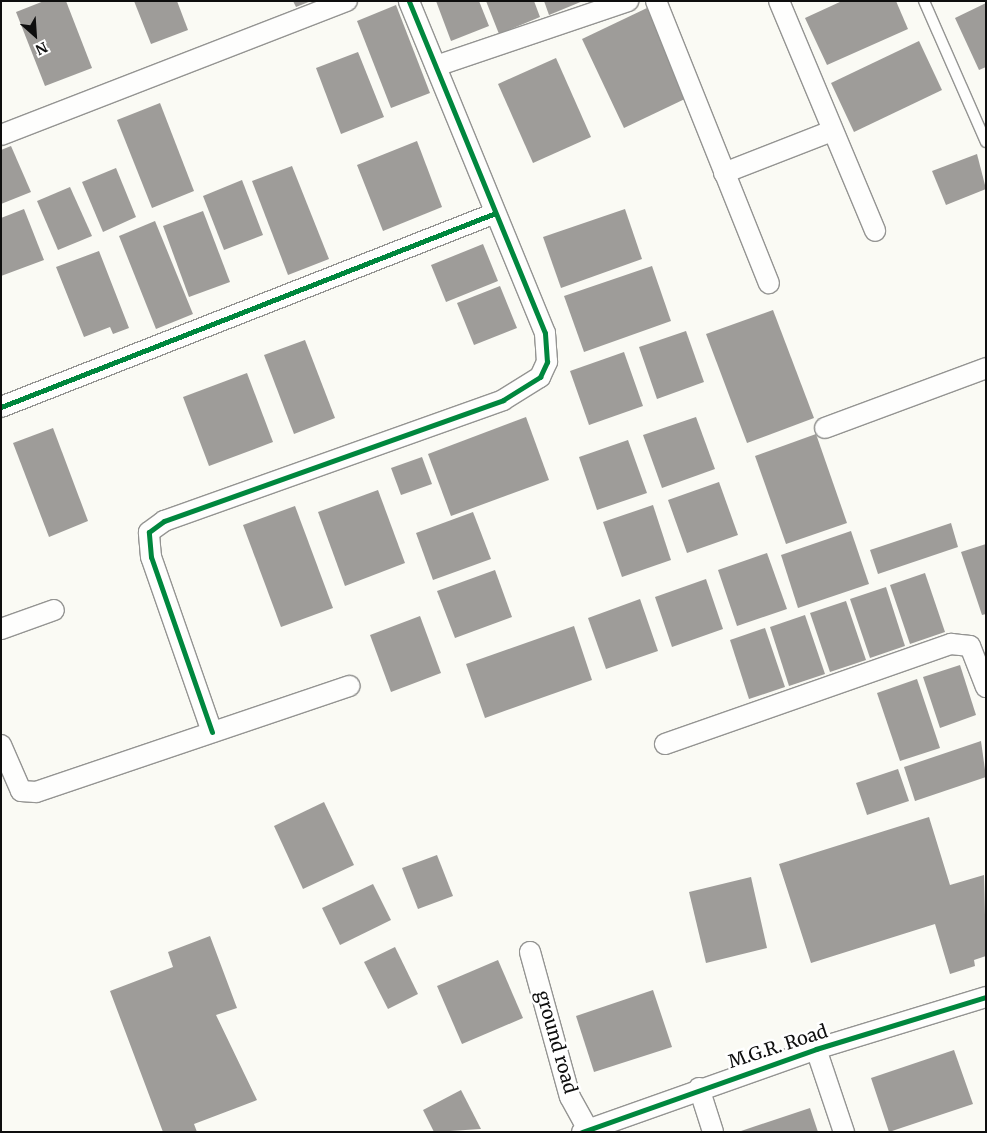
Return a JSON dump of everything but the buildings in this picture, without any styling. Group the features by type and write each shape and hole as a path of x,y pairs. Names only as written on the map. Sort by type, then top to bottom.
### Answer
{"street":[{"path":"1,135 347,1"},
{"path":"212,732 151,556 150,532 164,521 503,400 540,377 547,362 545,333 493,214 409,1"},
{"path":"436,66 628,1"},
{"path":"656,1 768,283"},
{"path":"779,1 875,231"},
{"path":"724,173 832,131"},
{"path":"1,407 493,214"},
{"path":"825,428 986,368"},
{"path":"1,629 54,610"},
{"path":"665,744 951,644 970,646 986,687"},
{"path":"1,745 21,791 36,792 350,686"},
{"name":"ground road","path":"530,952 570,1097 585,1131"},
{"name":"M.G.R. Road","path":"585,1131 699,1088 816,1049 986,997"},
{"path":"816,1049 844,1132"},
{"path":"699,1088 712,1132"}],"lane":[{"path":"924,1 986,142"}],"cycle path":[{"path":"212,732 151,557 149,532 164,521 503,400 540,377 547,362 545,333 409,1"},
{"path":"1,407 493,214"},
{"path":"582,1132 816,1049 986,997"}]}
